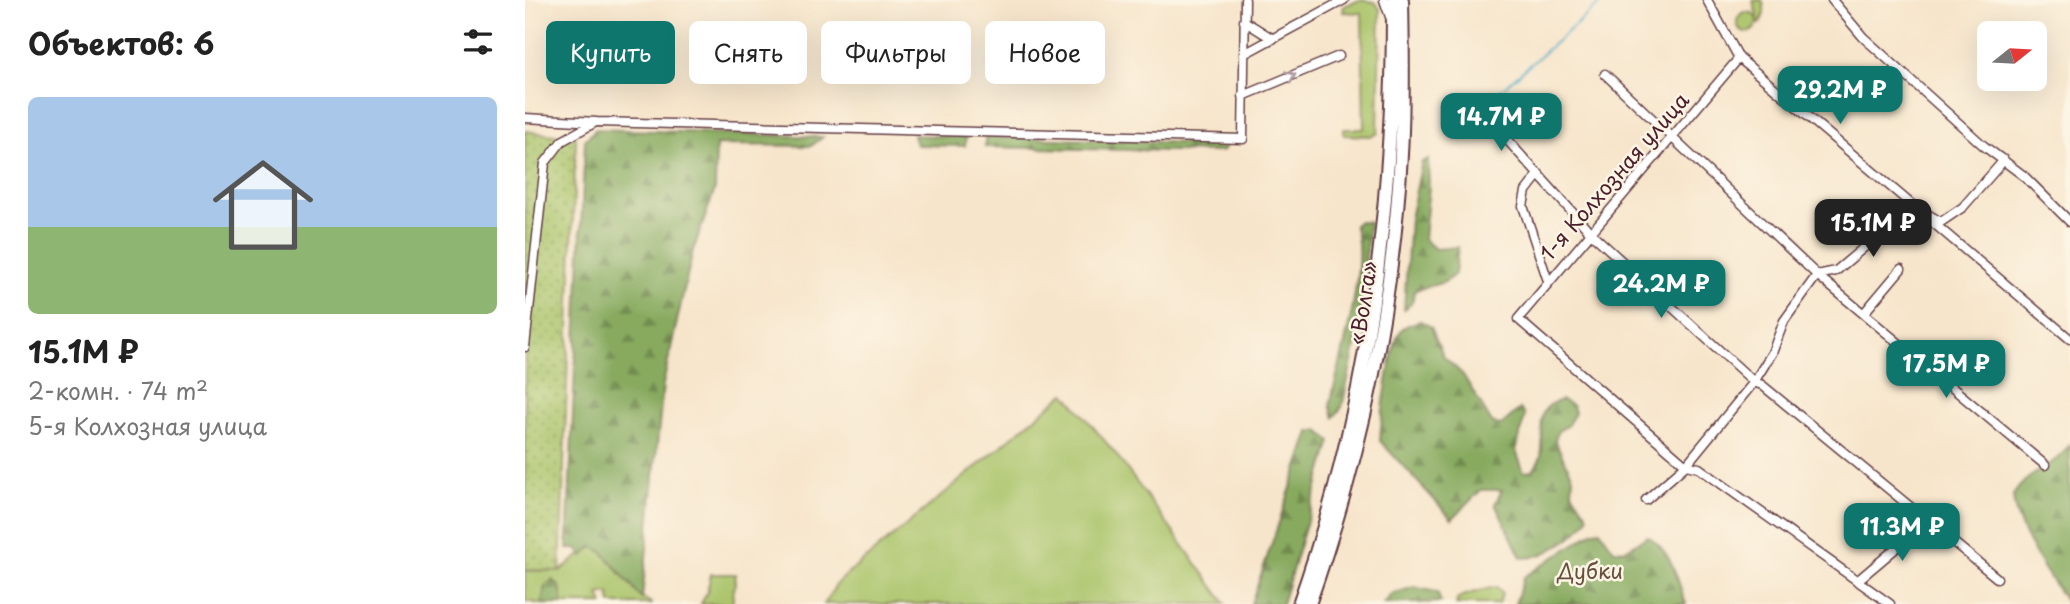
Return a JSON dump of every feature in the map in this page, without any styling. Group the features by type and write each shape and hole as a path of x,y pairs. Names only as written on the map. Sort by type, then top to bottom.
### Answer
{"highway":[{"path":"1393,0 1394,30"},
{"name":"«Волга»","path":"1309,604 1349,474 1383,310 1401,156 1402,0"},
{"name":"«Волга»","path":"1299,604 1354,415 1376,298 1390,167 1394,30"}],"street":[{"path":"525,118 1243,139 1245,0"},
{"path":"1244,54 1344,0"},
{"path":"1384,0 1394,30"},
{"path":"1707,0 1739,58 2070,339"},
{"path":"1832,0 1863,37 1984,146 2004,160 2070,222"},
{"path":"1244,21 1273,39"},
{"path":"1243,96 1339,56"},
{"name":"1-я Колхозная улица","path":"1686,465 1518,319 1739,58"},
{"path":"1605,74 1817,275 2045,465"},
{"path":"1483,113 1591,233 1753,382 1769,390 1997,578"},
{"path":"525,347 545,163 562,141 597,122"},
{"path":"1922,215 1928,214 1941,222 1953,217 2004,160"},
{"path":"1539,174 1526,191 1523,206 1548,281"},
{"path":"1646,500 1686,465 1753,382 1772,353 1784,321 1817,275 1836,271 1912,207"},
{"path":"1864,313 1901,269"},
{"path":"1686,465 1699,468 1890,604"},
{"path":"1857,581 1927,522"}],"green space":[{"path":"1360,0 1375,2 1380,9 1378,133 1372,136 1344,135 1344,129 1364,129 1362,13 1343,12 1344,6"},
{"path":"1753,0 1762,0 1764,6 1764,15 1759,24"},
{"path":"1747,12 1754,15 1757,22 1754,29 1747,32 1740,29 1737,22 1740,15"},
{"path":"596,129 823,137 811,146 716,145 715,189 692,254 663,384 642,599 602,551 592,547 583,556 577,549 567,549 585,140"},
{"path":"525,131 576,138 560,571 525,570"},
{"path":"913,135 966,137 965,146 916,145"},
{"path":"985,137 1225,144 1225,148 1221,152 985,147"},
{"path":"1428,159 1429,186 1424,239 1435,249 1458,247 1455,274 1445,282 1415,290 1412,302 1404,310 1410,219 1422,162"},
{"path":"1359,221 1369,222 1360,324 1342,407 1334,417 1330,405 1356,287 1358,242 1354,225"},
{"path":"1421,321 1431,327 1443,356 1463,375 1492,423 1501,425 1520,409 1525,415 1516,451 1524,472 1533,471 1540,458 1541,422 1546,409 1562,400 1573,406 1575,413 1567,426 1558,431 1555,441 1573,477 1572,492 1588,516 1585,523 1570,538 1538,556 1521,557 1495,504 1502,490 1481,490 1452,519 1380,441 1387,383 1397,338 1405,326"},
{"path":"1065,393 1115,453 1226,604 824,604 838,582"},
{"path":"1318,430 1331,441 1282,604 1251,604 1310,432"},
{"path":"2070,445 2070,604 2067,604 2026,537 2019,522 2013,495 2026,480 2056,459"},
{"name":"Дубки","path":"1600,530 1614,550 1625,550 1648,536 1663,550 1673,566 1686,604 1515,604 1524,577 1594,531"},
{"path":"592,546 609,558 636,592 653,604 611,603 609,593 599,595 603,604 563,604 560,587 545,586 542,604 525,601 525,571 560,571"},
{"path":"711,574 736,574 732,604 701,604"},
{"path":"553,580 560,587 563,604 542,604 545,586"},
{"path":"1414,587 1437,592 1441,602 1383,604 1392,594"},
{"path":"1497,587 1502,594 1498,604 1456,604 1458,598"}],"waterway":[{"path":"1471,116 1604,0"}]}
